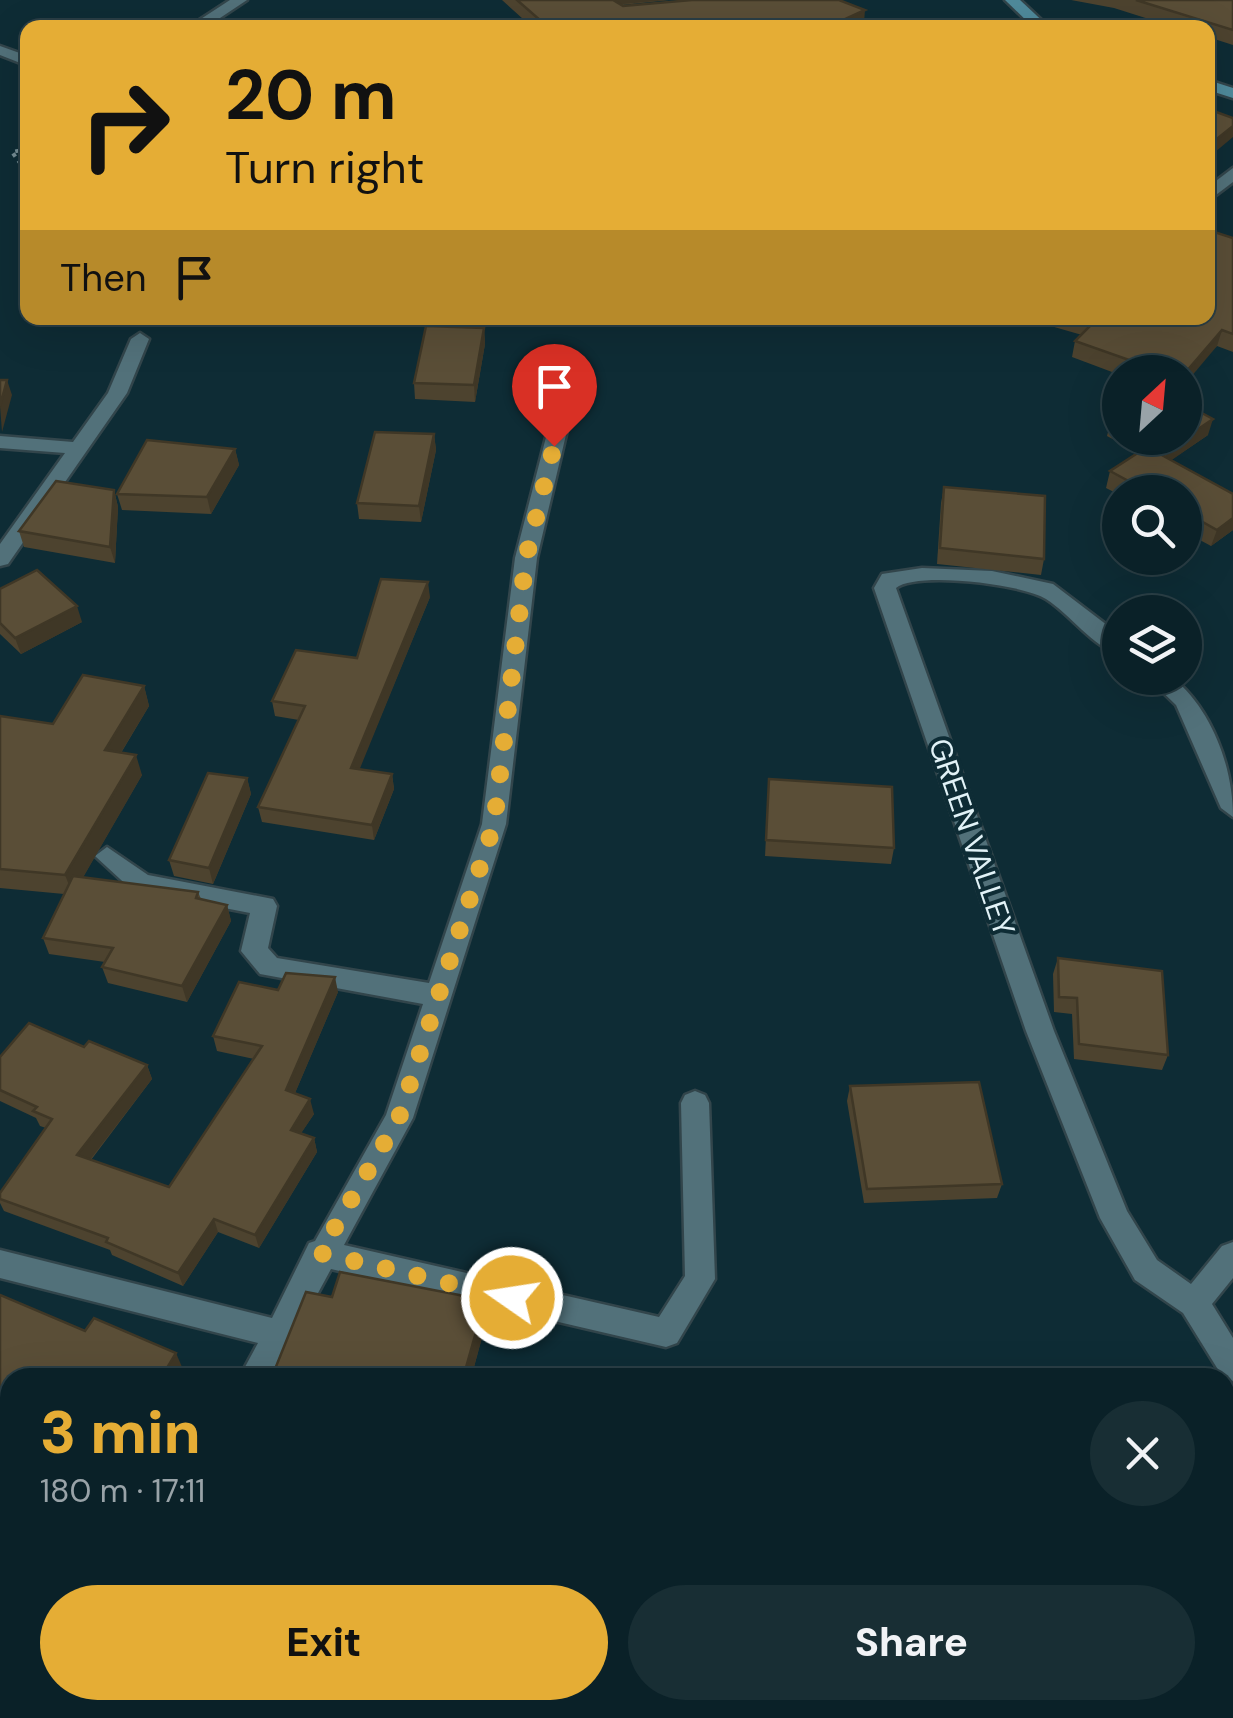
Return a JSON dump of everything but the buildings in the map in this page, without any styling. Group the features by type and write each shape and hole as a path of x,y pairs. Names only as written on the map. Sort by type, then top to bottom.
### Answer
{"main road":[{"path":"1012,0 1035,20"}],"street":[{"path":"207,20 240,0"},
{"path":"0,558 118,394 140,339"},
{"path":"259,1368 320,1253 399,1118 435,994 494,824 526,558 572,371"},
{"path":"0,442 79,448"},
{"name":"GREEN VALLEY","path":"1102,633 1054,595 1026,584 916,574 890,579 885,588 1040,1031 1115,1218 1146,1270 1194,1303 1233,1366"},
{"path":"1179,695 1186,701 1233,808"},
{"path":"107,856 141,883 264,906 254,952 269,967 435,994"},
{"path":"320,1253 666,1333 700,1279 695,1103"},
{"path":"1194,1303 1233,1256"},
{"path":"0,1264 278,1334"}],"route":[{"path":"512,1298 320,1253 399,1118 435,994 494,824 526,558 554,446"}]}
